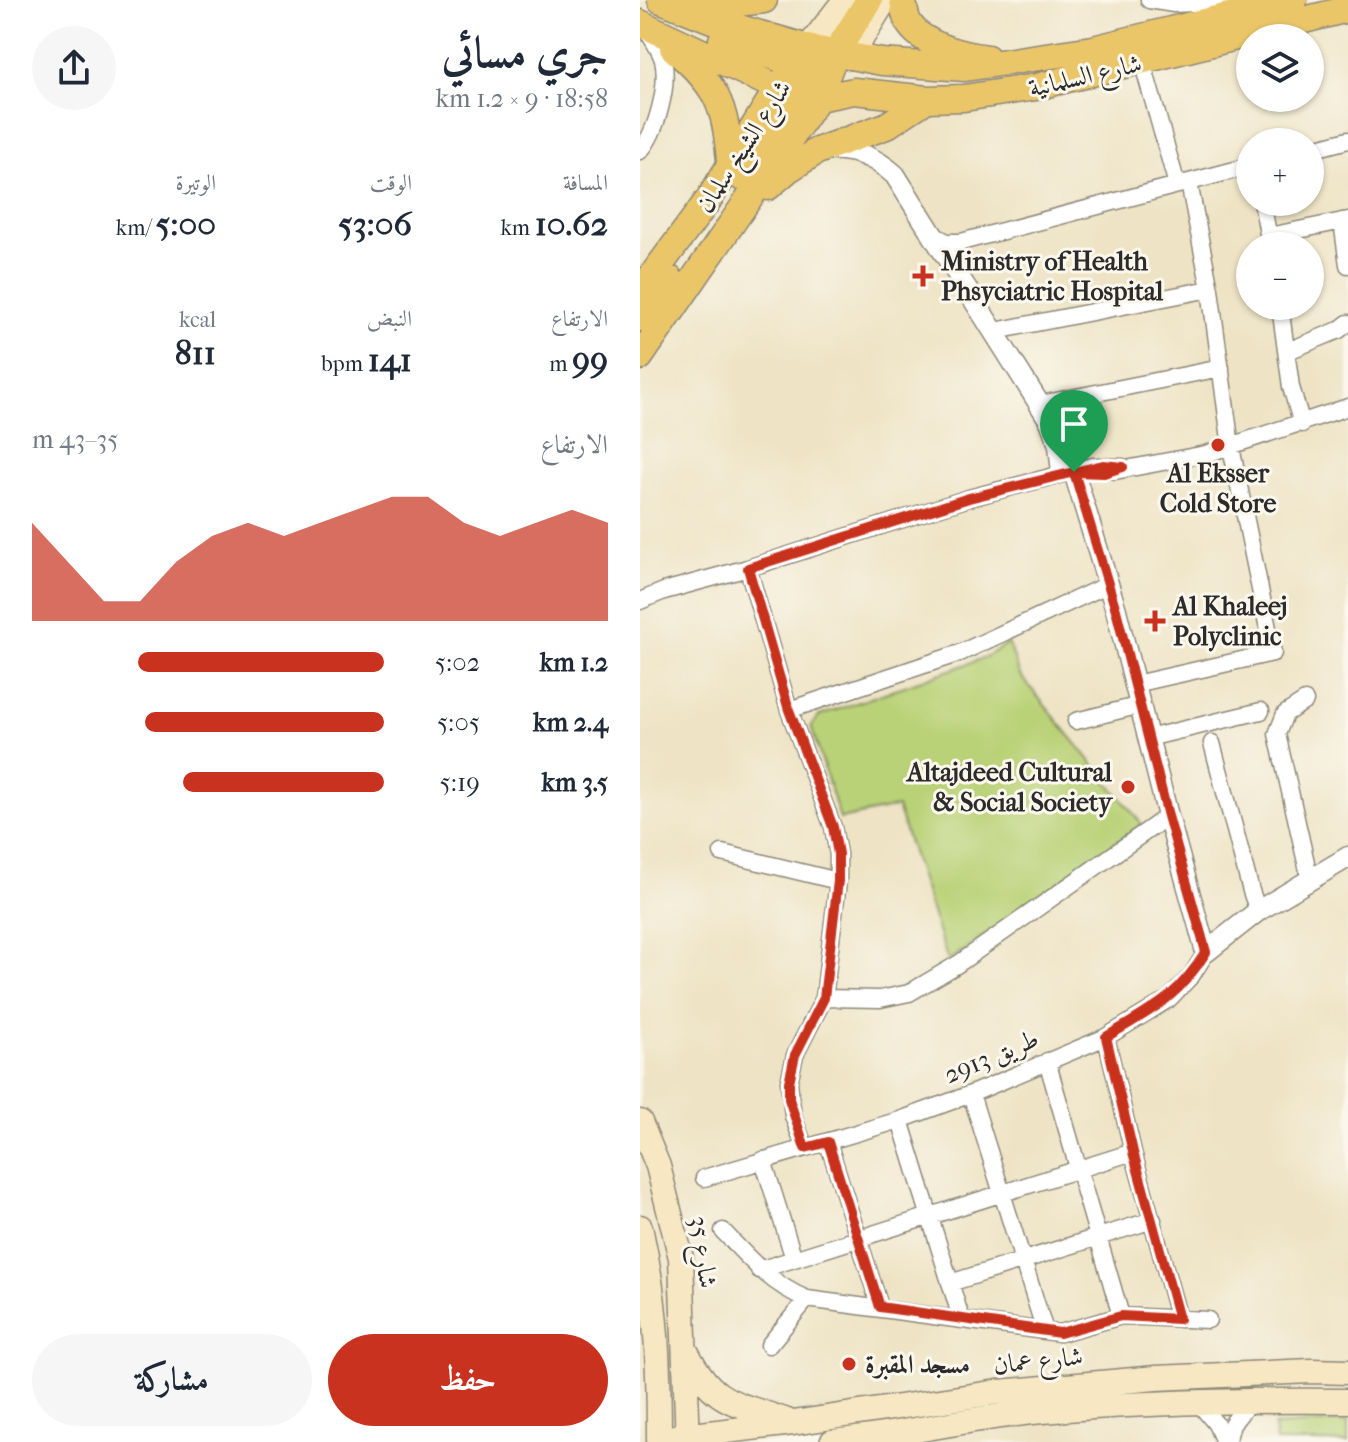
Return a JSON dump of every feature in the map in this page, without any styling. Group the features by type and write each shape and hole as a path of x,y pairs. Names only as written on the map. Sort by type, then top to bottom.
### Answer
{"main road":[{"path":"672,4 764,0"},
{"name":"شارع الشيخ سلمان","path":"640,357 802,123 815,73 845,0"},
{"path":"695,274 707,230 869,0"},
{"name":"شارع الشيخ سلمان","path":"640,292 686,231 730,161 885,0"},
{"path":"903,0 909,24 920,35 970,56 1010,61"},
{"name":"شارع السلمانية","path":"815,73 965,68 1052,57 1294,0"},
{"path":"672,4 815,73"},
{"name":"شارع السلمانية","path":"815,73 854,91 927,99 1000,94 1348,9"},
{"path":"644,22 815,73 928,87 981,85 1026,76 1052,57"},
{"path":"644,22 696,68 716,95 725,114 730,161"},
{"path":"741,211 789,169 817,151 886,126 927,99"},
{"path":"640,318 662,292 675,269 686,231"},
{"name":"شارع 35","path":"640,1122 658,1166 681,1258 688,1439"},
{"path":"640,1227 658,1345 653,1441"},
{"path":"640,1403 651,1382 658,1345"},
{"path":"685,1348 698,1374 723,1399 793,1423"},
{"name":"شارع عمان","path":"653,1441 688,1439 998,1392 1077,1384 1281,1372 1348,1372"},
{"name":"شارع عمان","path":"832,1442 874,1439 961,1420 1043,1411 1251,1400 1348,1401"}],"street":[{"path":"1149,0 1174,4 1230,1"},
{"path":"640,151 654,128 664,79 662,56 644,22"},
{"path":"1135,684 1273,653 1231,447 1210,289 1183,184 1142,61"},
{"path":"1324,146 1348,140"},
{"path":"817,151 845,150 873,158 903,186 1041,404 1053,428 1061,464 1074,472 1109,584 1206,952"},
{"path":"935,236 947,242 961,242 1236,170"},
{"path":"1303,232 1345,221 1348,265"},
{"path":"995,331 1210,289"},
{"path":"1282,320 1291,387 1302,424"},
{"path":"1288,351 1339,330 1348,323"},
{"path":"1041,404 1221,368"},
{"path":"640,601 969,498 1074,472 1104,473 1123,467 1178,460 1231,447 1348,407"},
{"path":"748,568 789,710 833,827 838,854 838,881 824,998 795,1055 789,1082 791,1107 805,1148"},
{"path":"789,710 960,653 1109,584"},
{"path":"640,588 664,591"},
{"path":"1305,701 1285,714 1277,734 1310,880"},
{"path":"1076,721 1141,705"},
{"path":"1148,738 1261,711"},
{"path":"1212,743 1258,911"},
{"path":"824,998 895,998 909,993 958,964 1168,816"},
{"path":"722,853 838,881"},
{"name":"طريق 2913","path":"704,1178 900,1120 971,1094 1106,1037 1169,999 1192,975 1206,952 1258,911 1348,857"},
{"path":"1106,1037 1133,1152 1179,1319"},
{"path":"1047,1061 1121,1316"},
{"path":"971,1094 1045,1331"},
{"path":"900,1120 961,1318"},
{"path":"828,1142 880,1307"},
{"path":"759,1270 1133,1152"},
{"path":"763,1160 794,1259"},
{"path":"950,1283 1153,1220"},
{"path":"723,1231 759,1270 793,1294 807,1299 1060,1333 1121,1316 1208,1320"},
{"path":"769,1345 807,1299"},
{"path":"1225,1442 1232,1424 1251,1400"},
{"path":"1198,1402 1216,1424 1225,1442"}],"green space":[{"path":"1008,643 1020,675 1142,824 948,961 897,807 840,819 811,726 819,716 984,658"},
{"path":"1348,1421 1348,1442 1276,1442 1274,1426"}],"place":[{"name":"Ministry of Health Phsyciatric Hospital","path":"923,276"},
{"name":"Al Eksser Cold Store","path":"1218,445"},
{"name":"Al Khaleej Polyclinic","path":"1155,621"},
{"name":"Altajdeed Cultural & Social Society","path":"1128,787"},
{"name":"مسجد المقبرة","path":"849,1364"}],"route":[{"path":"1074,472 1093,466 1123,467 1104,473 1074,472 969,498 748,568 789,710 833,827 838,854 838,881 824,998 795,1055 789,1082 793,1116 805,1148 828,1142 880,1307 1060,1333 1121,1316 1179,1319 1133,1152 1106,1037 1169,999 1192,975 1206,952 1116,610 1074,472"}]}
